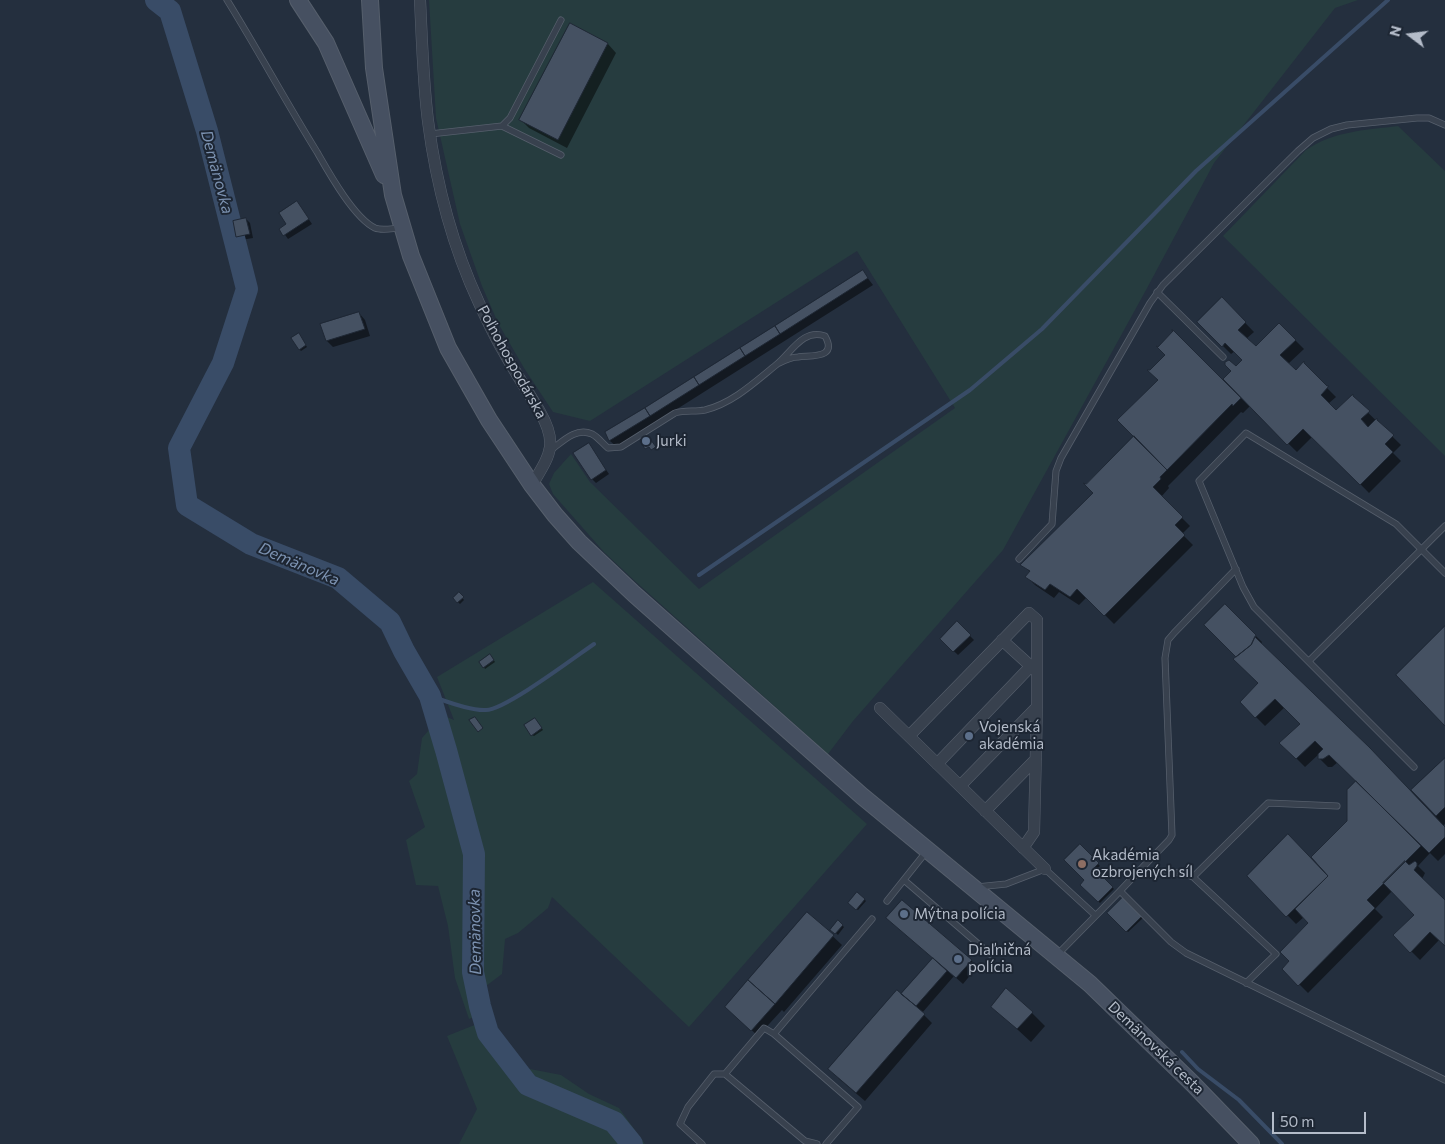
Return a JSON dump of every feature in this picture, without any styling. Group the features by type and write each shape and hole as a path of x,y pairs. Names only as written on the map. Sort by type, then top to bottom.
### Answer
{"main road":[{"path":"298,0 326,44 393,195"},
{"path":"370,0 374,68 393,195"},
{"name":"Demänovská cesta","path":"393,195 402,228 422,285 448,348 508,452 555,515 579,542 634,594 862,796 1090,984 1251,1144"}],"street":[{"name":"Poľnohospodárska","path":"420,0 424,74 430,134 447,211 478,301 504,354 541,414 550,434 551,450"},
{"path":"532,485 551,450"},
{"path":"909,736 1029,612 1037,620 1033,668 1037,707 1036,759 1034,832 1023,848"},
{"path":"1002,640 1033,668"},
{"path":"937,764 1033,668"},
{"path":"960,786 1037,707"},
{"path":"880,708 1045,869"},
{"path":"985,811 1036,759"}],"lane":[{"path":"227,0 278,89 352,205 362,218 377,229 402,228"},
{"path":"502,126 510,118 561,20"},
{"path":"1019,559 1052,524 1056,471 1061,458 1157,292 1270,178 1313,138 1330,129 1347,125 1417,118 1429,118 1445,125"},
{"path":"430,134 502,126 561,155"},
{"path":"1157,292 1223,357"},
{"path":"551,450 566,438 583,432 592,434 608,448 622,448 675,413 683,410 705,410 737,396 779,362 804,338 813,334 820,334 825,336 828,342 829,348 825,353 790,358 779,362"},
{"path":"1414,767 1254,608 1243,587 1199,481 1246,433 1396,524 1445,573"},
{"path":"1309,661 1445,526"},
{"path":"1057,956 1140,871 1172,835 1165,658 1168,640 1236,570"},
{"path":"1193,877 1268,803 1337,806"},
{"path":"887,901 928,850"},
{"path":"973,887 1006,884 1045,869 1095,915"},
{"path":"1140,871 1182,873 1193,877 1276,954 1246,983"},
{"path":"904,880 990,954"},
{"path":"1120,891 1179,948 1246,983 1445,1080"},
{"path":"774,1034 872,919"},
{"path":"725,1074 764,1028 774,1034 858,1107 826,1144"},
{"path":"702,1144 680,1124 688,1107 714,1074 725,1074 804,1143 817,1144"}],"green space":[{"path":"429,0 1358,0 1335,8 1214,163 1003,550 853,721 828,754 604,552 553,494 549,484 554,473 571,454 590,482 699,589 955,408 857,251 590,421 553,412 524,368 498,323 482,286 460,224 436,118"},
{"path":"1398,126 1445,171 1445,456 1223,236 1306,150 1339,135"},
{"path":"593,582 867,824 689,1027 552,897 548,908 518,933 505,939 502,974 474,995 476,1016 469,1019 455,978 448,926 438,886 416,885 406,840 425,827 409,781 417,774 422,738 442,715 454,720 437,677"},
{"path":"477,1024 497,1056 520,1085 525,1068 561,1075 589,1094 619,1108 645,1144 459,1144 477,1109 447,1036"}],"building":[{"path":"570,23 608,43 558,140 519,120"},
{"path":"297,201 309,219 283,236 279,229 286,224 279,213"},
{"path":"246,218 250,234 236,237 233,221"},
{"path":"863,270 868,278 780,334 775,326"},
{"path":"1222,297 1246,322 1238,330 1256,346 1279,323 1296,340 1280,355 1296,370 1304,361 1329,386 1321,395 1336,410 1353,394 1370,411 1361,419 1368,427 1377,418 1394,435 1385,444 1393,452 1360,485 1303,429 1287,445 1223,379 1231,371 1225,365 1225,362 1229,360 1236,366 1242,360 1225,343 1222,347 1197,322"},
{"path":"359,312 365,329 326,341 320,324"},
{"path":"775,326 780,334 745,356 740,348"},
{"path":"1172,330 1241,398 1233,406 1232,404 1167,470 1117,420 1158,380 1147,370 1150,370 1165,355 1156,346 1158,347"},
{"path":"299,333 306,345 299,350 291,338"},
{"path":"740,348 745,356 699,385 694,377"},
{"path":"694,377 699,385 650,416 645,408"},
{"path":"645,408 650,416 609,441 605,432"},
{"path":"648,436 656,447 651,450 649,447 645,449 640,441"},
{"path":"1134,436 1167,470 1153,487 1183,517 1175,525 1185,535 1104,616 1077,589 1070,597 1050,584 1045,590 1025,577 1030,571 1020,565 1093,493 1083,483 1086,484"},
{"path":"589,443 606,470 591,480 573,453"},
{"path":"459,592 464,597 457,603 453,598"},
{"path":"1225,604 1256,635 1251,645 1236,657 1204,625"},
{"path":"957,621 971,635 953,652 940,639"},
{"path":"1445,626 1445,726 1396,675"},
{"path":"1255,637 1370,748 1445,827 1445,837 1429,853 1329,755 1323,759 1318,759 1318,754 1323,749 1315,741 1296,759 1279,743 1300,724 1275,699 1255,718 1240,702 1258,683 1233,659 1251,645"},
{"path":"490,654 494,660 483,668 479,662"},
{"path":"475,717 483,728 478,732 469,720"},
{"path":"535,718 542,728 531,736 524,725"},
{"path":"1445,758 1445,807 1436,816 1411,790"},
{"path":"1356,781 1421,846 1367,900 1375,908 1298,986 1282,969 1289,961 1280,952 1308,923 1295,909 1328,876 1311,857 1347,821 1347,790"},
{"path":"1288,834 1328,876 1286,917 1247,876"},
{"path":"1080,844 1099,863 1094,868 1113,887 1098,902 1080,885 1084,880 1064,860"},
{"path":"1405,861 1409,865 1415,861 1417,866 1414,870 1445,900 1445,946 1430,932 1410,953 1393,935 1414,915 1383,883"},
{"path":"857,892 865,899 856,910 848,903"},
{"path":"1123,897 1142,916 1126,932 1107,913"},
{"path":"902,900 972,960 956,978 886,918"},
{"path":"807,912 834,935 775,1004 748,980"},
{"path":"838,920 843,925 835,934 830,930"},
{"path":"933,958 947,971 916,1006 901,994"},
{"path":"748,980 775,1004 751,1031 725,1007"},
{"path":"1006,988 1033,1012 1017,1029 991,1007"},
{"path":"897,990 925,1014 856,1093 828,1069"}],"waterway":[{"name":"Demänovka","path":"156,0 170,11 207,131 247,289 223,363 179,448 187,505 251,544 338,578 390,622 430,696 474,854 473,972 488,1033 528,1085 614,1122 632,1144"},
{"path":"699,575 970,390 1042,329 1196,171 1388,0"},
{"path":"430,696 473,709 486,710 495,708 524,693 594,644"},
{"path":"1182,1052 1198,1069 1239,1100 1282,1144"}],"place":[{"name":"Jurki","path":"646,441"},
{"name":"Vojenská akadémia","path":"969,736"},
{"name":"Akadémia ozbrojených síl","path":"1082,864"},
{"name":"Mýtna polícia","path":"904,914"},
{"name":"Diaľničná polícia","path":"958,959"}]}
